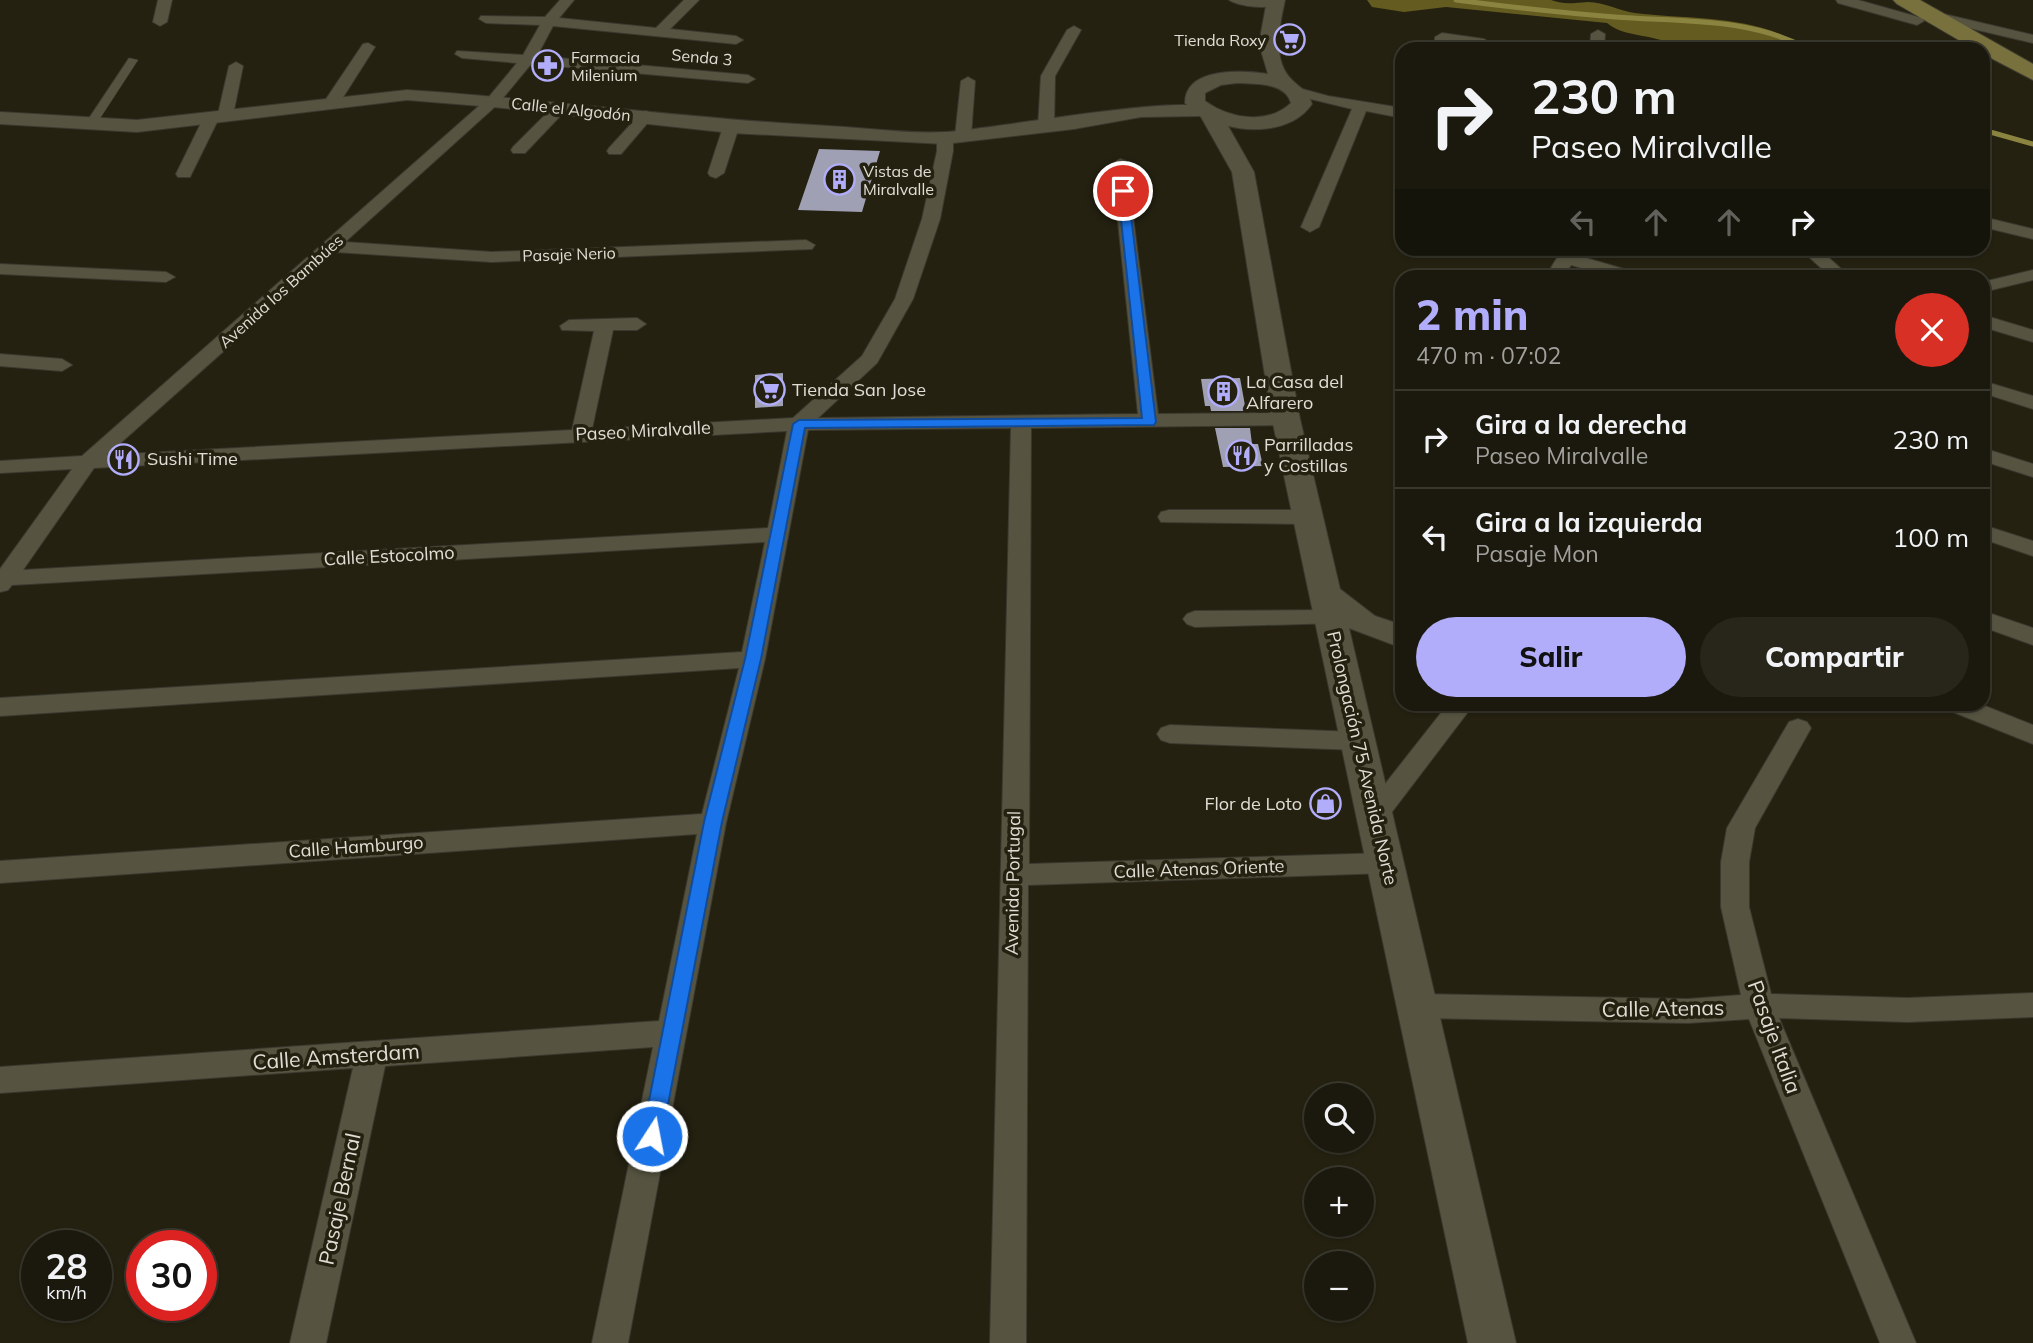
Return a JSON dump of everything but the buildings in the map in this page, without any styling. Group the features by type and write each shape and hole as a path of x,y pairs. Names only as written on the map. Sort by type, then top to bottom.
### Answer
{"main road":[{"path":"1876,0 1924,18 1966,42"},
{"path":"1904,0 1956,42"},
{"path":"1276,2 1268,35 1271,60 1290,88 1301,97 1301,104 1278,119 1238,121 1203,105 1209,82 1221,79 1254,78 1290,88"},
{"path":"1221,79 1250,56 1268,35"},
{"path":"1990,55 2033,74"},
{"path":"1990,57 2033,89"},
{"name":"Prolongación 75 Avenida Norte","path":"1203,105 1243,172"},
{"name":"Prolongación 75 Avenida Norte","path":"1278,119 1249,139 1243,172 1286,419 1492,1343"},
{"path":"1327,605 1395,634"}],"street":[{"path":"160,22 165,0"},
{"name":"Avenida los Bambúes","path":"2,580 88,462 493,101 528,58 549,21 567,0"},
{"path":"659,32 692,0"},
{"path":"1236,0 1276,2"},
{"path":"1843,0 2026,37"},
{"path":"486,19 549,21 736,40"},
{"path":"1046,127 1048,76 1074,30"},
{"path":"1442,42 1442,37 1477,42"},
{"path":"1987,42 1993,37 2026,37"},
{"path":"332,102 368,47"},
{"name":"Senda 3","path":"462,54 748,79"},
{"path":"91,124 133,60"},
{"path":"184,174 218,116 236,66"},
{"path":"610,1343 713,822 753,659 799,424 870,359 904,299 931,219 944,151 954,137 968,81"},
{"path":"1290,88 1376,110"},
{"name":"Calle el Algodón","path":"0,118 137,126 407,95 646,116 731,127 954,137 1203,105"},
{"path":"519,150 559,109"},
{"path":"1310,227 1359,110"},
{"path":"1278,119 1316,111 1395,112"},
{"path":"615,151 646,116"},
{"path":"716,173 731,127"},
{"path":"1120,164 1149,422"},
{"path":"1990,224 2033,234"},
{"name":"Pasaje Nerio","path":"331,246 492,257 806,245"},
{"path":"1577,256 1613,270"},
{"path":"1816,256 1833,270"},
{"path":"0,269 166,277"},
{"path":"1990,286 2029,278"},
{"path":"1990,323 2033,336"},
{"path":"569,326 637,324"},
{"path":"582,434 605,325"},
{"path":"0,360 62,365"},
{"path":"1990,389 2033,403"},
{"name":"Paseo Miralvalle","path":"0,467 799,424 1286,419"},
{"name":"Avenida Portugal","path":"1008,1343 1021,423"},
{"path":"1990,456 2033,471"},
{"path":"1170,517 1307,517"},
{"name":"Calle Estocolmo","path":"2,580 778,534"},
{"path":"1990,535 2033,550"},
{"path":"1195,618 1327,605"},
{"path":"1990,622 2033,637"},
{"path":"0,707 753,659"},
{"path":"1376,814 1456,711"},
{"path":"1974,711 2033,735"},
{"name":"Pasaje Italia","path":"1798,728 1741,828 1735,862 1735,906 1759,1006 1898,1343"},
{"path":"1170,734 1359,741"},
{"name":"Calle Hamburgo","path":"0,872 713,822"},
{"name":"Calle Atenas Oriente","path":"1013,875 1386,863"},
{"name":"Calle Atenas","path":"1419,1006 1688,1011 1814,1005 1908,1010 2030,1010"},
{"name":"Calle Amsterdam","path":"0,1080 8,1082 673,1033"},
{"name":"Pasaje Bernal","path":"308,1343 372,1054"}],"shaded area":[{"path":"1367,0 1594,2 1635,13 1746,24 1796,42 1666,42 1623,31 1607,23 1446,7 1404,12 1372,7"}],"waterway":[{"path":"1456,0 1575,14 1738,26 1792,42"},
{"path":"1990,132 2033,144"}],"place":[{"name":"Tienda Roxy","path":"1289,40"},
{"name":"Farmacia Milenium","path":"548,66"},
{"name":"Vistas de Miralvalle","path":"840,180"},
{"name":"Tienda San Jose","path":"769,390"},
{"name":"La Casa del Alfarero","path":"1223,392"},
{"name":"Parrilladas y Costillas","path":"1241,455"},
{"name":"Sushi Time","path":"124,459"},
{"name":"Flor de Loto","path":"1325,804"}],"route":[{"path":"652,1136 713,822 753,659 799,424 1149,422 1123,191"}]}
